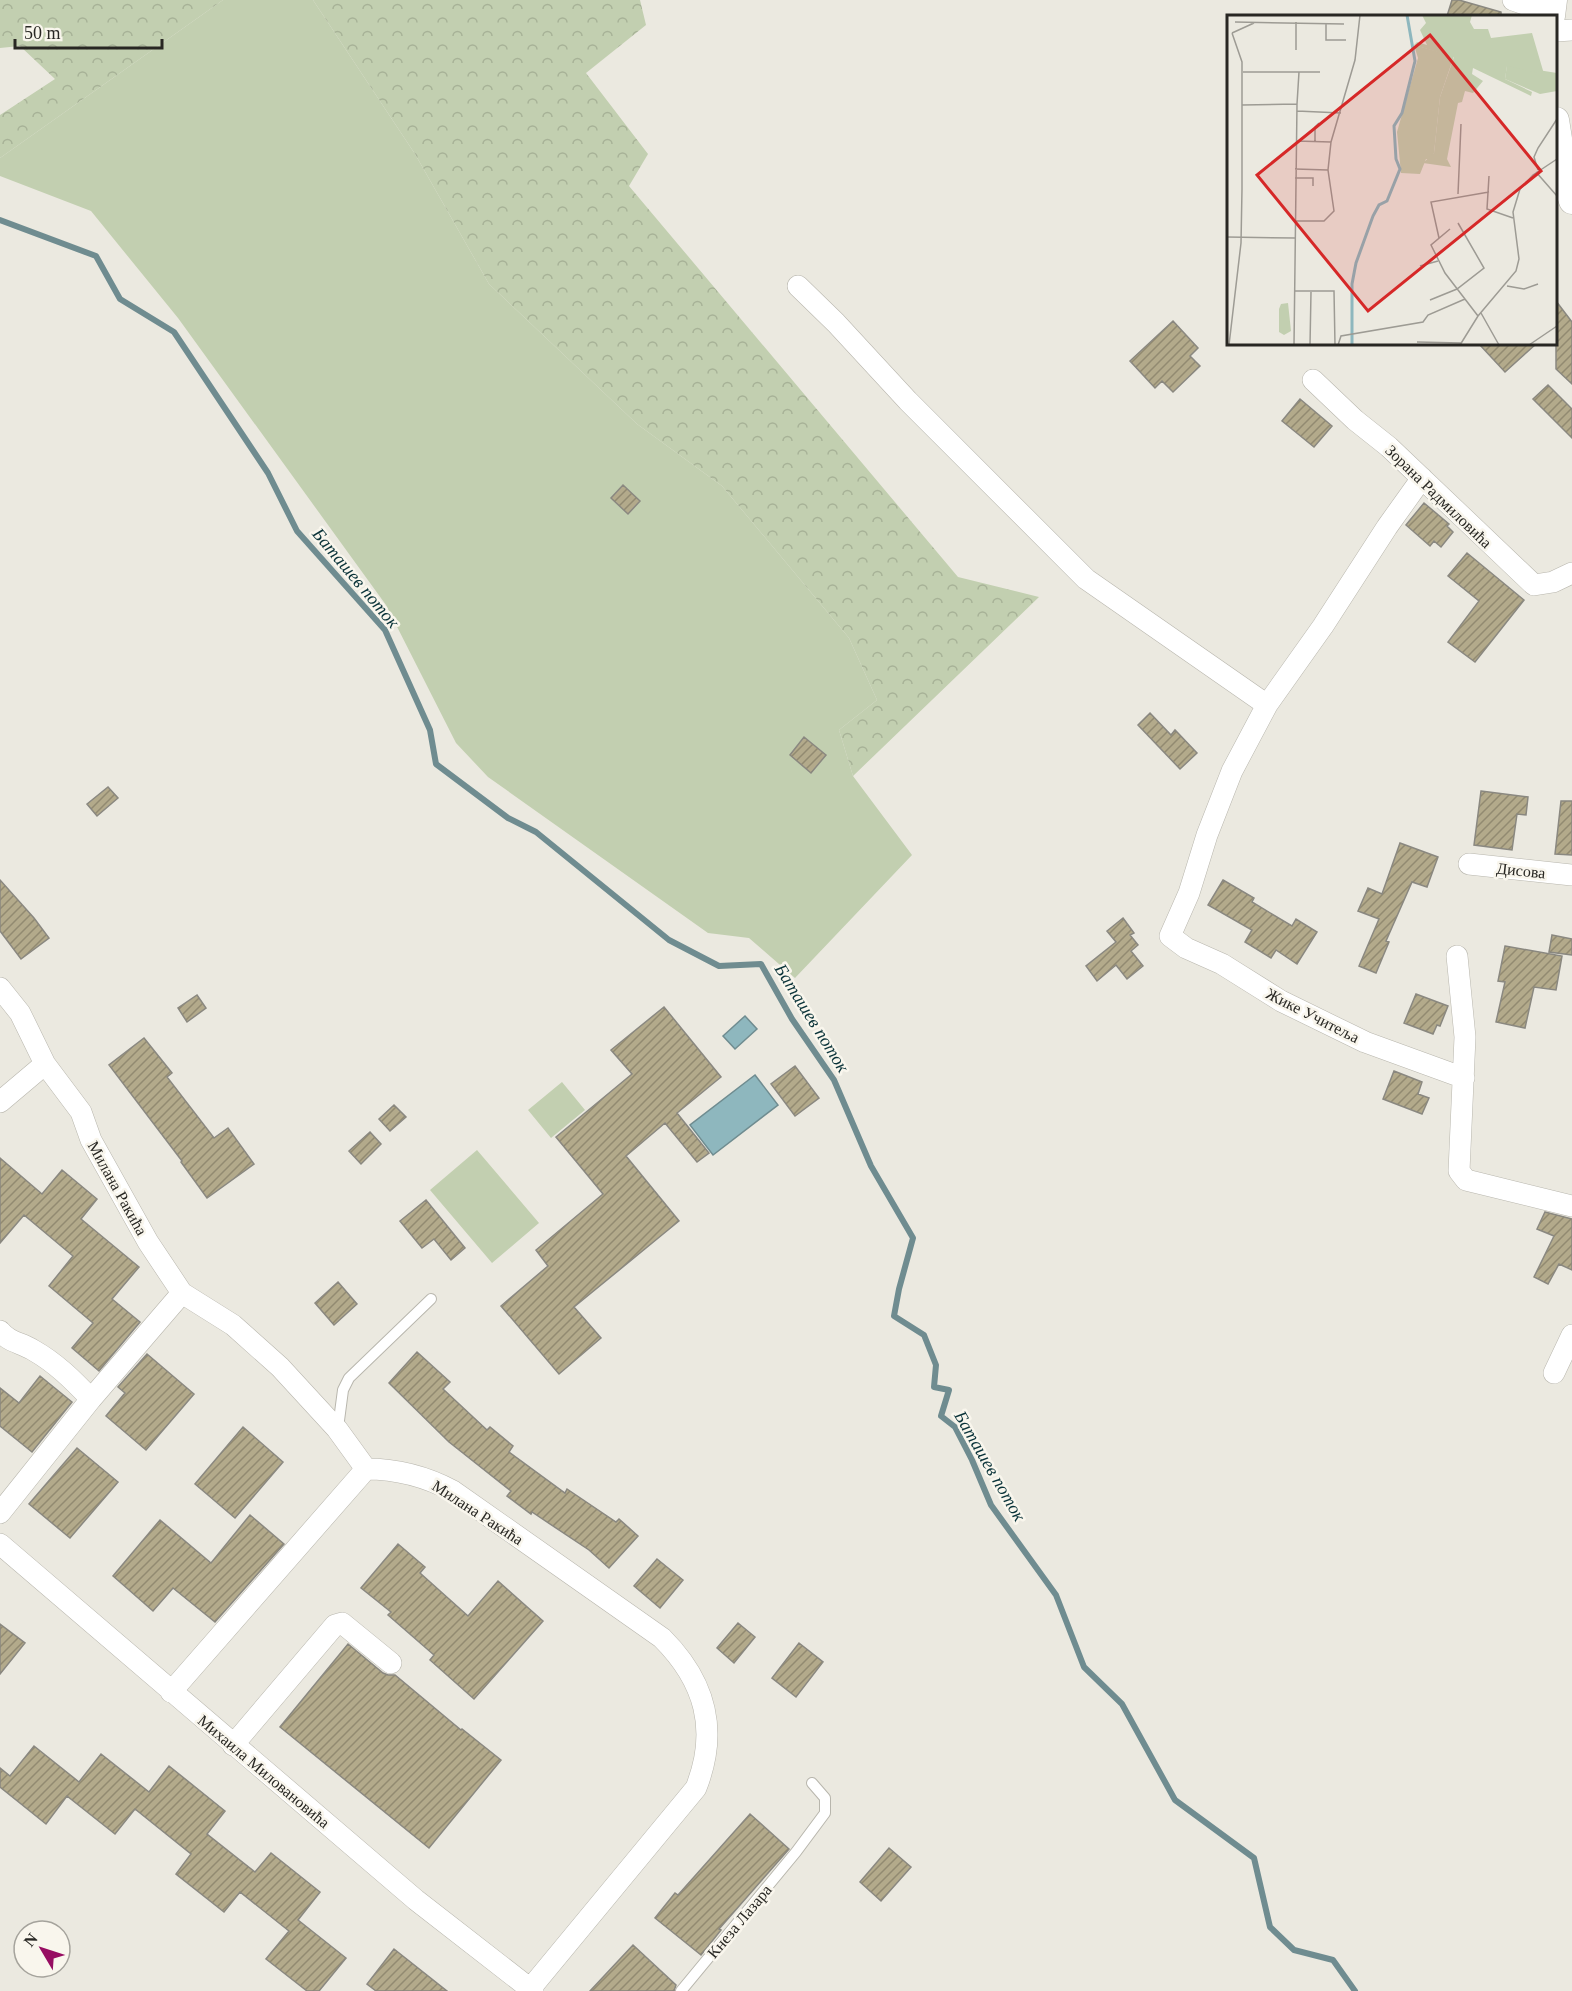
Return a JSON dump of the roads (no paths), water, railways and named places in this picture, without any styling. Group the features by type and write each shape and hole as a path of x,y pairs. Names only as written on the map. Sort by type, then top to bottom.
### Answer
{"street":[{"path":"1513,0 1554,15"},
{"path":"1557,18 1572,30"},
{"path":"1557,126 1566,183 1572,201"},
{"path":"798,286 985,480 1086,579 1267,705 1422,478"},
{"name":"Зорана Радмиловића","path":"1314,380 1355,420 1389,447 1534,585 1553,582 1572,573"},
{"name":"Жике Учитеља","path":"1267,705 1232,771 1207,835 1189,892 1170,936 1186,948 1222,964 1281,1001 1354,1036 1464,1078"},
{"name":"Дисова","path":"1469,864 1572,875"},
{"path":"1458,956 1465,1037 1459,1171 1466,1180 1572,1206"},
{"name":"Милана Ракића","path":"0,988 20,1013 45,1064 81,1112 91,1140 136,1222 182,1293 233,1325 280,1367 338,1429 366,1469 383,1469 417,1475 453,1491 662,1638 674,1649 688,1668 706,1715 707,1745 704,1767 696,1788 531,1990"},
{"path":"0,1101 45,1064"},
{"path":"0,1513 91,1399 182,1293"},
{"path":"0,1332 7,1339 31,1348 62,1369 91,1399"},
{"path":"1554,1373 1572,1335"},
{"path":"171,1692 366,1469"},
{"name":"Михаила Миловановића","path":"0,1544 416,1900 531,1990"},
{"path":"233,1745 336,1625 342,1623 391,1663"}],"lane":[{"path":"338,1429 343,1390 349,1377 431,1299"},
{"name":"Кнеза Лазара","path":"681,1991 796,1852 825,1813 825,1798 812,1783"}],"water":[{"path":"745,1016 757,1029 735,1049 723,1036"},
{"path":"755,1075 778,1105 713,1155 690,1125"}],"waterway":[{"name":"Баташев поток","path":"0,220 96,256 120,299 174,332 268,473 297,531 385,630 430,730 436,764 508,818 536,832 669,940 719,966 761,964 792,1019 834,1080 871,1166 913,1238 894,1316 924,1335 936,1365 934,1387 949,1390 941,1416 955,1427 991,1505 1056,1595 1084,1667 1122,1704 1175,1800 1254,1858 1270,1927 1294,1950 1333,1960 1355,1991"}]}
